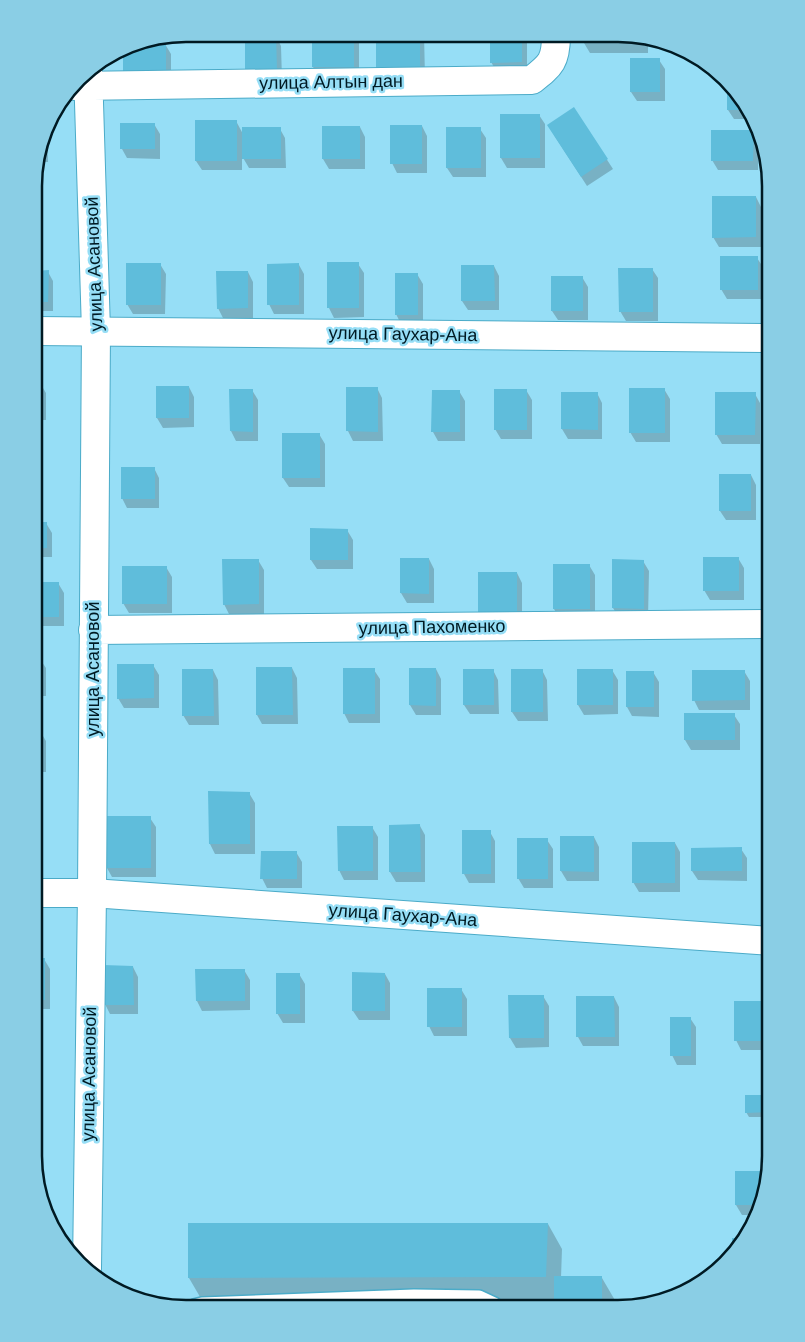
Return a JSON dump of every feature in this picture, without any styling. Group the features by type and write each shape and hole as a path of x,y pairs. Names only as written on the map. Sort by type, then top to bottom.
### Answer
{"street":[{"name":"улица Алтын дан","path":"90,80 532,80 550,66 556,42"},
{"name":"улица Асановой","path":"84,86 96,331 87,1259"},
{"name":"улица Гаухар-Ана","path":"42,331 762,338"},
{"name":"улица Пахоменко","path":"93,630 762,624"},
{"name":"улица Гаухар-Ана","path":"42,893 92,893 762,940"}],"lane":[{"path":"312,1300 414,1296 479,1298 483,1300"}],"building":[{"path":"245,42 276,42 277,70 245,70"},
{"path":"312,42 354,42 354,67 312,67"},
{"path":"376,42 420,42 420,67 376,68"},
{"path":"490,42 522,42 522,62 490,63"},
{"path":"618,42 628,43 583,43"},
{"path":"166,44 166,80 123,80 123,57 149,47"},
{"path":"630,58 660,58 660,92 630,92"},
{"path":"727,93 740,110 727,110"},
{"path":"574,107 608,159 581,177 547,125"},
{"path":"500,114 540,114 540,158 500,158"},
{"path":"195,120 237,120 237,161 195,161"},
{"path":"120,123 155,123 155,149 120,149"},
{"path":"390,125 422,125 422,164 390,164"},
{"path":"322,126 360,126 360,159 322,159"},
{"path":"242,127 281,127 281,159 242,159"},
{"path":"446,127 481,127 481,168 446,168"},
{"path":"711,130 751,130 754,136 753,161 711,161"},
{"path":"712,196 756,196 756,237 712,238"},
{"path":"720,256 758,256 758,290 720,290"},
{"path":"327,262 359,262 359,308 327,308"},
{"path":"126,263 161,263 161,305 126,305"},
{"path":"299,263 299,305 267,305 267,264"},
{"path":"461,265 494,265 495,301 461,301"},
{"path":"618,268 653,268 653,312 619,312"},
{"path":"42,270 49,270 48,302 42,302"},
{"path":"216,271 248,271 248,308 217,309"},
{"path":"395,273 418,273 418,315 395,315"},
{"path":"551,276 583,276 583,311 551,311"},
{"path":"156,386 189,386 189,418 156,418"},
{"path":"346,387 378,387 378,432 346,431"},
{"path":"629,388 665,388 665,433 629,433"},
{"path":"229,389 253,389 253,432 230,431"},
{"path":"494,389 527,389 527,430 494,430"},
{"path":"432,390 460,390 460,432 431,432"},
{"path":"561,392 598,392 598,430 561,429"},
{"path":"715,392 756,392 755,435 715,435"},
{"path":"282,433 320,433 320,478 282,478"},
{"path":"121,467 155,467 155,499 121,499"},
{"path":"719,474 751,474 751,511 719,511"},
{"path":"42,522 47,522 47,548 42,548"},
{"path":"310,528 348,529 348,560 310,560"},
{"path":"703,557 739,557 739,591 703,591"},
{"path":"400,558 429,558 429,594 400,593"},
{"path":"222,559 259,559 259,604 223,605"},
{"path":"612,559 644,560 644,609 612,608"},
{"path":"553,564 590,564 590,609 553,609"},
{"path":"122,566 167,566 167,604 122,604"},
{"path":"478,572 517,572 517,613 478,613"},
{"path":"42,582 59,582 59,617 42,617"},
{"path":"117,664 154,664 154,698 117,699"},
{"path":"256,667 292,667 293,715 256,715"},
{"path":"343,668 375,668 375,714 343,714"},
{"path":"409,668 436,668 436,706 409,705"},
{"path":"182,669 213,669 214,716 182,716"},
{"path":"463,669 494,669 494,705 463,705"},
{"path":"511,669 543,669 543,712 511,712"},
{"path":"577,669 613,669 613,705 577,705"},
{"path":"692,670 745,670 745,700 692,701"},
{"path":"626,671 654,671 654,707 626,707"},
{"path":"684,713 735,713 735,740 684,740"},
{"path":"208,791 250,792 250,844 209,844"},
{"path":"105,816 151,816 151,868 105,868"},
{"path":"420,824 421,872 389,872 389,825"},
{"path":"337,826 373,826 373,871 338,871"},
{"path":"462,830 491,830 491,874 462,874"},
{"path":"560,836 594,836 594,872 560,871"},
{"path":"517,838 548,838 548,879 517,879"},
{"path":"632,842 675,842 675,883 632,883"},
{"path":"742,847 742,871 691,871 691,848"},
{"path":"261,851 297,851 297,879 260,879"},
{"path":"42,958 45,958 45,1000 42,1000"},
{"path":"103,965 133,966 134,1005 103,1005"},
{"path":"195,969 245,969 245,1001 196,1001"},
{"path":"352,972 385,973 385,1011 352,1011"},
{"path":"276,973 300,973 300,1014 276,1014"},
{"path":"427,988 462,988 462,1027 427,1027"},
{"path":"508,995 544,995 544,1038 509,1038"},
{"path":"576,996 614,996 615,1037 576,1037"},
{"path":"734,1001 762,1001 762,1041 734,1041"},
{"path":"670,1017 691,1017 691,1056 670,1056"},
{"path":"745,1095 762,1095 762,1112 745,1113"},
{"path":"735,1171 761,1171 760,1184 754,1205 735,1205"},
{"path":"188,1223 548,1223 546,1277 188,1278"},
{"path":"554,1276 602,1276 602,1300 554,1300"}]}
